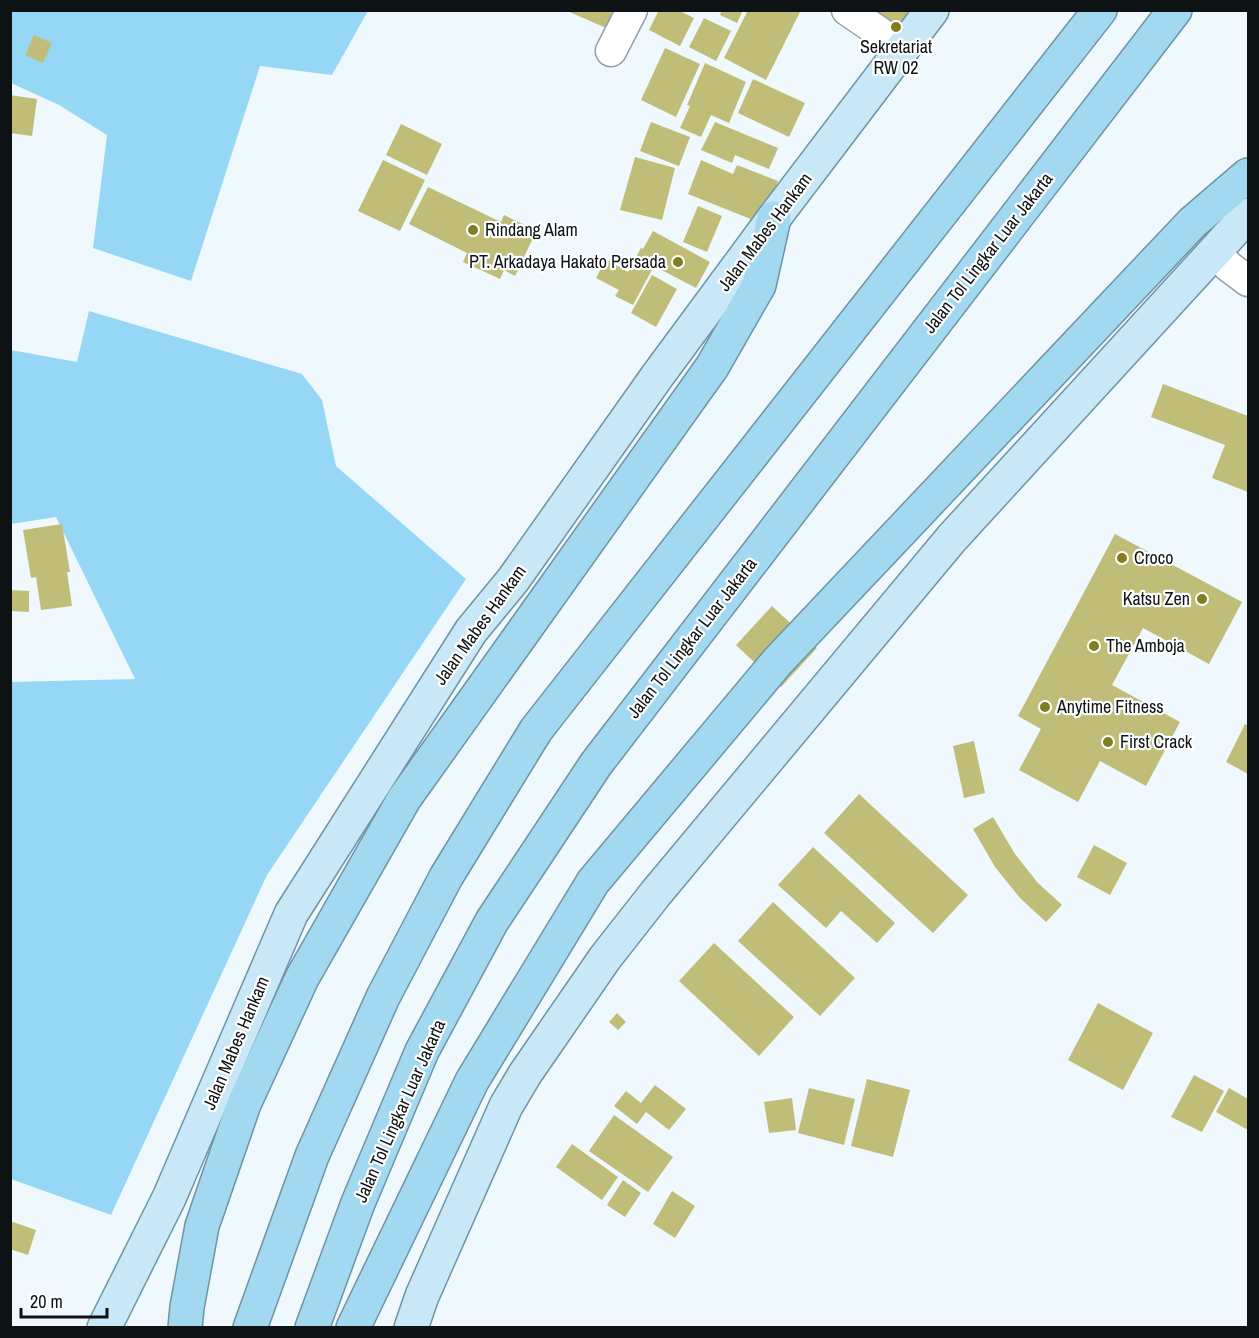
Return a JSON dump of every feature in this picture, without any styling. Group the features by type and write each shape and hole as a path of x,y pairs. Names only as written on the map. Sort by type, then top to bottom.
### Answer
{"highway":[{"path":"250,1328 312,1156 383,997 446,877 536,730 1100,10"},
{"name":"Jalan Tol Lingkar Luar Jakarta","path":"312,1328 358,1203 422,1051 492,921 596,764 1175,10"},
{"path":"353,1328 471,1081 592,882 778,661 1192,223 1248,175"},
{"path":"185,1328 202,1226 244,1104 302,978 404,799 712,367 759,285 774,218"}],"main road":[{"name":"Jalan Mabes Hankam","path":"104,1328 169,1198 291,914 471,631 513,579 658,375 774,218 932,10"},
{"path":"411,1328 422,1296 506,1106 606,958 656,893 952,538 1248,215"}],"street":[{"path":"611,51 632,10"},
{"path":"847,10 904,49"},
{"path":"1215,252 1228,266 1248,281"}],"shaded area":[{"path":"11,11 368,11 332,75 260,66 191,281 93,248 107,135 59,105 11,83"},
{"path":"89,311 302,374 322,400 336,466 466,579 267,875 111,1215 11,1179 10,682 135,679 56,517 11,524 11,350 77,362"}],"building":[{"path":"565,10 613,10 606,28"},
{"path":"659,10 678,10 694,18 680,46 649,30"},
{"path":"722,10 743,10 737,23 720,15"},
{"path":"748,10 801,10 766,80 724,58"},
{"name":"Sekretariat RW 02","path":"871,10 913,10 901,38"},
{"path":"704,18 731,31 716,61 689,47"},
{"path":"34,35 52,43 43,63 25,55"},
{"path":"665,48 700,64 676,117 641,100"},
{"path":"705,63 746,82 729,123 711,115 701,137 680,128"},
{"path":"753,79 805,103 789,137 738,113"},
{"path":"10,95 37,99 32,136 10,133"},
{"path":"651,122 690,137 679,166 640,151"},
{"path":"715,122 778,148 769,169 735,155 732,163 701,150"},
{"path":"401,124 442,144 427,175 386,155"},
{"path":"635,157 675,168 662,220 620,210"},
{"path":"383,160 425,180 400,231 358,211"},
{"path":"701,160 733,174 737,165 778,181 758,222 688,194"},
{"name":"Rindang Alam","path":"428,187 501,222 504,215 527,226 523,234 533,238 515,276 504,270 500,279 463,262 467,253 409,224"},
{"path":"698,206 722,216 707,252 683,242"},
{"path":"653,231 710,262 696,288 654,266 633,305 615,296 619,290 596,278 606,259 628,272"},
{"path":"652,275 677,289 656,327 631,313"},
{"path":"1163,384 1248,416 1248,492 1212,478 1225,445 1151,417"},
{"path":"62,524 70,572 67,572 72,606 41,610 36,577 31,578 23,530"},
{"name":"The Amboja","path":"1115,534 1242,602 1209,664 1143,628 1112,685 1180,722 1146,786 1100,761 1078,802 1019,770 1041,729 1018,716"},
{"path":"10,590 29,591 29,612 10,611"},
{"path":"772,606 817,648 781,687 736,645"},
{"path":"1245,724 1248,726 1248,774 1226,762"},
{"path":"974,741 985,793 964,798 953,746"},
{"path":"859,794 968,895 933,933 824,833"},
{"path":"993,817 1015,854 1037,882 1062,905 1046,922 1020,898 995,867 973,829"},
{"path":"1094,845 1127,863 1110,895 1077,877"},
{"path":"813,847 895,923 877,943 841,911 826,928 778,885"},
{"path":"773,902 855,978 820,1016 738,941"},
{"path":"714,943 794,1017 759,1056 679,981"},
{"path":"1098,1003 1153,1033 1123,1090 1068,1060"},
{"path":"617,1013 626,1022 618,1030 609,1022"},
{"path":"1194,1075 1224,1091 1202,1132 1171,1117"},
{"path":"867,1079 910,1090 893,1157 851,1146"},
{"path":"655,1085 686,1109 669,1130 646,1112 637,1124 614,1106 626,1091 641,1103"},
{"path":"809,1088 855,1099 844,1145 798,1133"},
{"path":"1229,1088 1248,1099 1248,1130 1216,1112"},
{"path":"792,1098 796,1130 769,1133 764,1102"},
{"path":"614,1115 673,1157 648,1192 589,1151"},
{"path":"572,1144 618,1177 602,1200 556,1167"},
{"path":"623,1180 641,1193 625,1217 607,1205"},
{"path":"672,1191 695,1206 675,1238 653,1224"},
{"path":"10,1221 36,1230 28,1255 10,1249"}],"place":[{"name":"Sekretariat RW 02","path":"896,27"},
{"name":"Rindang Alam","path":"473,230"},
{"name":"PT. Arkadaya Hakato Persada","path":"678,262"},
{"name":"Croco","path":"1122,558"},
{"name":"Katsu Zen","path":"1202,599"},
{"name":"The Amboja","path":"1094,646"},
{"name":"Anytime Fitness","path":"1045,707"},
{"name":"First Crack","path":"1108,742"}]}
